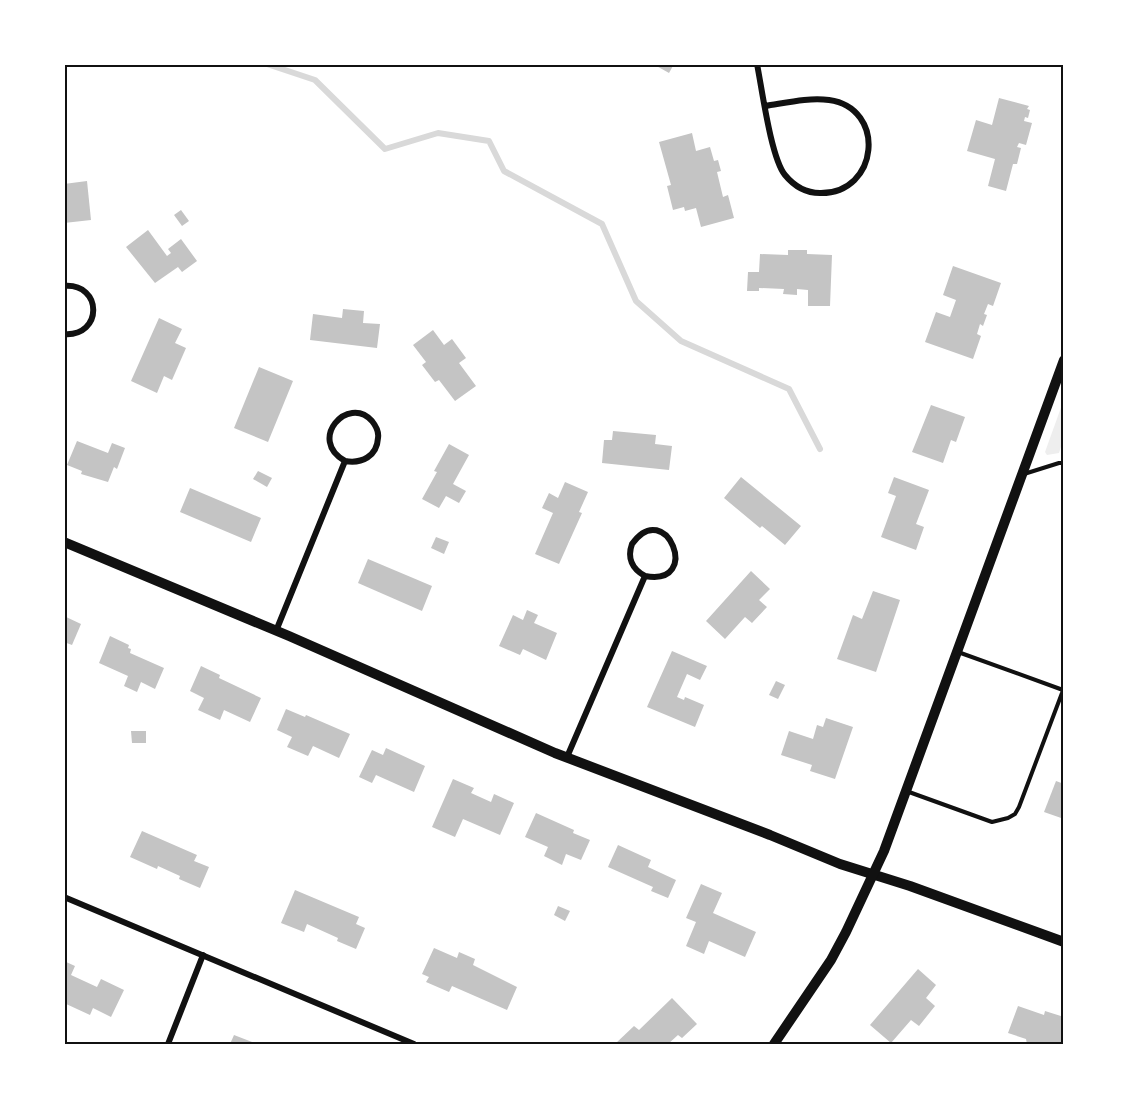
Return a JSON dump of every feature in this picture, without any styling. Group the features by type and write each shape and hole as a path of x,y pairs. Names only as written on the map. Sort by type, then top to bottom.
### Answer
{"street":[{"path":"757,64 765,106 778,164 792,183 808,191 827,193 839,191 858,177 869,154 869,142 861,119 852,110 842,103 817,99 765,106"},
{"path":"64,286 84,290 94,307 92,320 84,330 72,335 64,334"},
{"path":"774,1044 831,960 874,874 907,791 1064,360"},
{"path":"350,413 362,415 373,422 376,427 377,446 364,460 345,461 332,448 331,429 338,419 350,413"},
{"path":"276,631 345,461"},
{"path":"644,532 661,532 674,544 676,550 674,562 663,575 645,576 636,570 630,560 632,543 644,532"},
{"path":"64,542 567,757 840,864 999,917 1064,942"},
{"path":"567,757 645,576"},
{"path":"64,897 414,1044"},
{"path":"168,1044 203,955"}],"lane":[{"path":"1021,475 1064,463"},
{"path":"907,791 992,822 1015,814 1063,692 957,651"}],"shaded area":[{"path":"1063,402 1063,440 1059,453 1047,455 1045,452"}],"building":[{"path":"653,64 674,64 669,73"},
{"path":"999,98 1029,106 1028,118 1025,117 1024,121 1032,123 1026,145 1019,143 1017,147 1021,148 1017,164 1013,164 1006,191 988,186 995,159 967,151 976,120 992,125"},
{"path":"692,133 696,151 710,147 714,161 718,160 721,171 717,172 723,197 728,195 734,218 701,227 696,208 685,211 684,207 673,210 667,186 671,185 659,142"},
{"path":"87,181 91,220 64,223 64,184"},
{"path":"181,210 189,221 182,226 174,215"},
{"path":"148,230 167,256 171,253 168,249 181,239 197,261 182,272 178,267 155,283 126,247"},
{"path":"788,250 807,250 807,254 832,255 830,306 808,306 808,290 797,289 797,295 783,294 784,289 759,288 759,291 747,291 748,272 759,272 760,254 788,255"},
{"path":"953,266 1001,283 993,306 988,304 983,326 980,324 977,334 981,336 973,359 925,342 936,312 950,317 956,300 943,295"},
{"path":"343,309 364,311 363,323 380,324 377,348 310,340 313,314 342,318"},
{"path":"159,318 182,329 175,343 186,348 172,380 164,376 157,393 131,381"},
{"path":"433,330 444,345 452,339 466,358 459,363 476,386 455,401 439,380 435,382 422,365 426,362 413,345"},
{"path":"259,367 293,381 268,442 234,428"},
{"path":"931,405 965,417 956,442 951,440 943,463 912,452"},
{"path":"613,431 656,435 655,444 672,446 669,470 602,463 604,440 612,440"},
{"path":"77,441 108,453 112,443 125,448 117,469 114,467 108,482 81,474 82,471 67,465"},
{"path":"449,444 469,455 453,484 466,491 459,503 446,496 439,508 422,499"},
{"path":"258,471 272,478 267,487 253,479"},
{"path":"741,477 801,526 785,545 724,498"},
{"path":"894,477 929,490 916,524 924,527 916,550 881,537 896,496 888,493"},
{"path":"565,482 588,492 579,512 582,513 559,564 535,554 553,513 542,508 549,493 558,498"},
{"path":"190,488 261,518 251,542 180,512"},
{"path":"436,537 449,542 444,554 431,548"},
{"path":"368,559 432,586 422,611 358,583"},
{"path":"751,571 770,589 759,600 767,607 752,623 745,617 725,639 706,621"},
{"path":"873,591 900,600 876,672 837,659 853,615 862,619"},
{"path":"527,610 538,615 534,623 557,633 546,660 523,649 520,655 499,646 513,615 523,620"},
{"path":"64,616 81,624 72,645 64,642"},
{"path":"110,636 129,645 130,653 164,668 155,689 141,682 137,692 124,686 128,676 99,663"},
{"path":"672,651 707,666 700,680 687,674 677,697 684,700 685,697 704,705 695,727 647,707"},
{"path":"201,666 220,675 219,678 261,698 250,722 224,710 220,720 198,710 204,698 190,691"},
{"path":"776,681 785,685 778,699 769,695"},
{"path":"286,709 350,734 339,758 313,746 308,756 287,747 292,737 277,730"},
{"path":"826,718 853,727 835,779 810,771 812,765 781,755 789,731 813,739 817,725 823,727"},
{"path":"131,731 146,731 146,743 132,743"},
{"path":"386,748 425,766 414,792 376,775 372,783 359,777 372,750 383,755"},
{"path":"453,779 474,788 471,793 491,802 494,794 514,803 500,835 463,819 455,837 432,827"},
{"path":"1056,781 1064,784 1064,819 1044,812"},
{"path":"536,813 590,840 581,860 566,854 562,865 544,856 548,847 525,837"},
{"path":"142,831 197,855 194,861 209,867 200,888 158,866 157,869 130,857"},
{"path":"618,845 651,860 648,867 676,880 668,898 651,891 653,887 608,867"},
{"path":"701,884 722,893 713,913 756,932 745,957 709,941 704,954 686,946 696,922 686,918"},
{"path":"295,890 359,917 356,924 365,928 356,949 307,924 304,932 281,923"},
{"path":"558,906 570,911 565,921 554,915"},
{"path":"434,948 457,958 459,952 475,959 473,965 517,987 507,1010 452,986 449,992 426,982 429,977 422,974"},
{"path":"64,961 75,966 71,975 97,987 101,979 124,990 111,1017 93,1008 90,1015 64,1003"},
{"path":"918,969 936,985 926,998 935,1006 919,1026 911,1020 891,1043 870,1025"},
{"path":"672,998 697,1024 682,1038 678,1035 668,1044 615,1044 634,1026 639,1030"},
{"path":"1018,1006 1044,1015 1045,1011 1064,1017 1064,1044 1027,1044 1026,1039 1008,1033"},
{"path":"234,1035 257,1044 230,1044"}],"waterway":[{"path":"267,64 315,80 385,149 438,133 489,141 504,171 602,224 636,301 681,341 789,389 820,449"}]}
